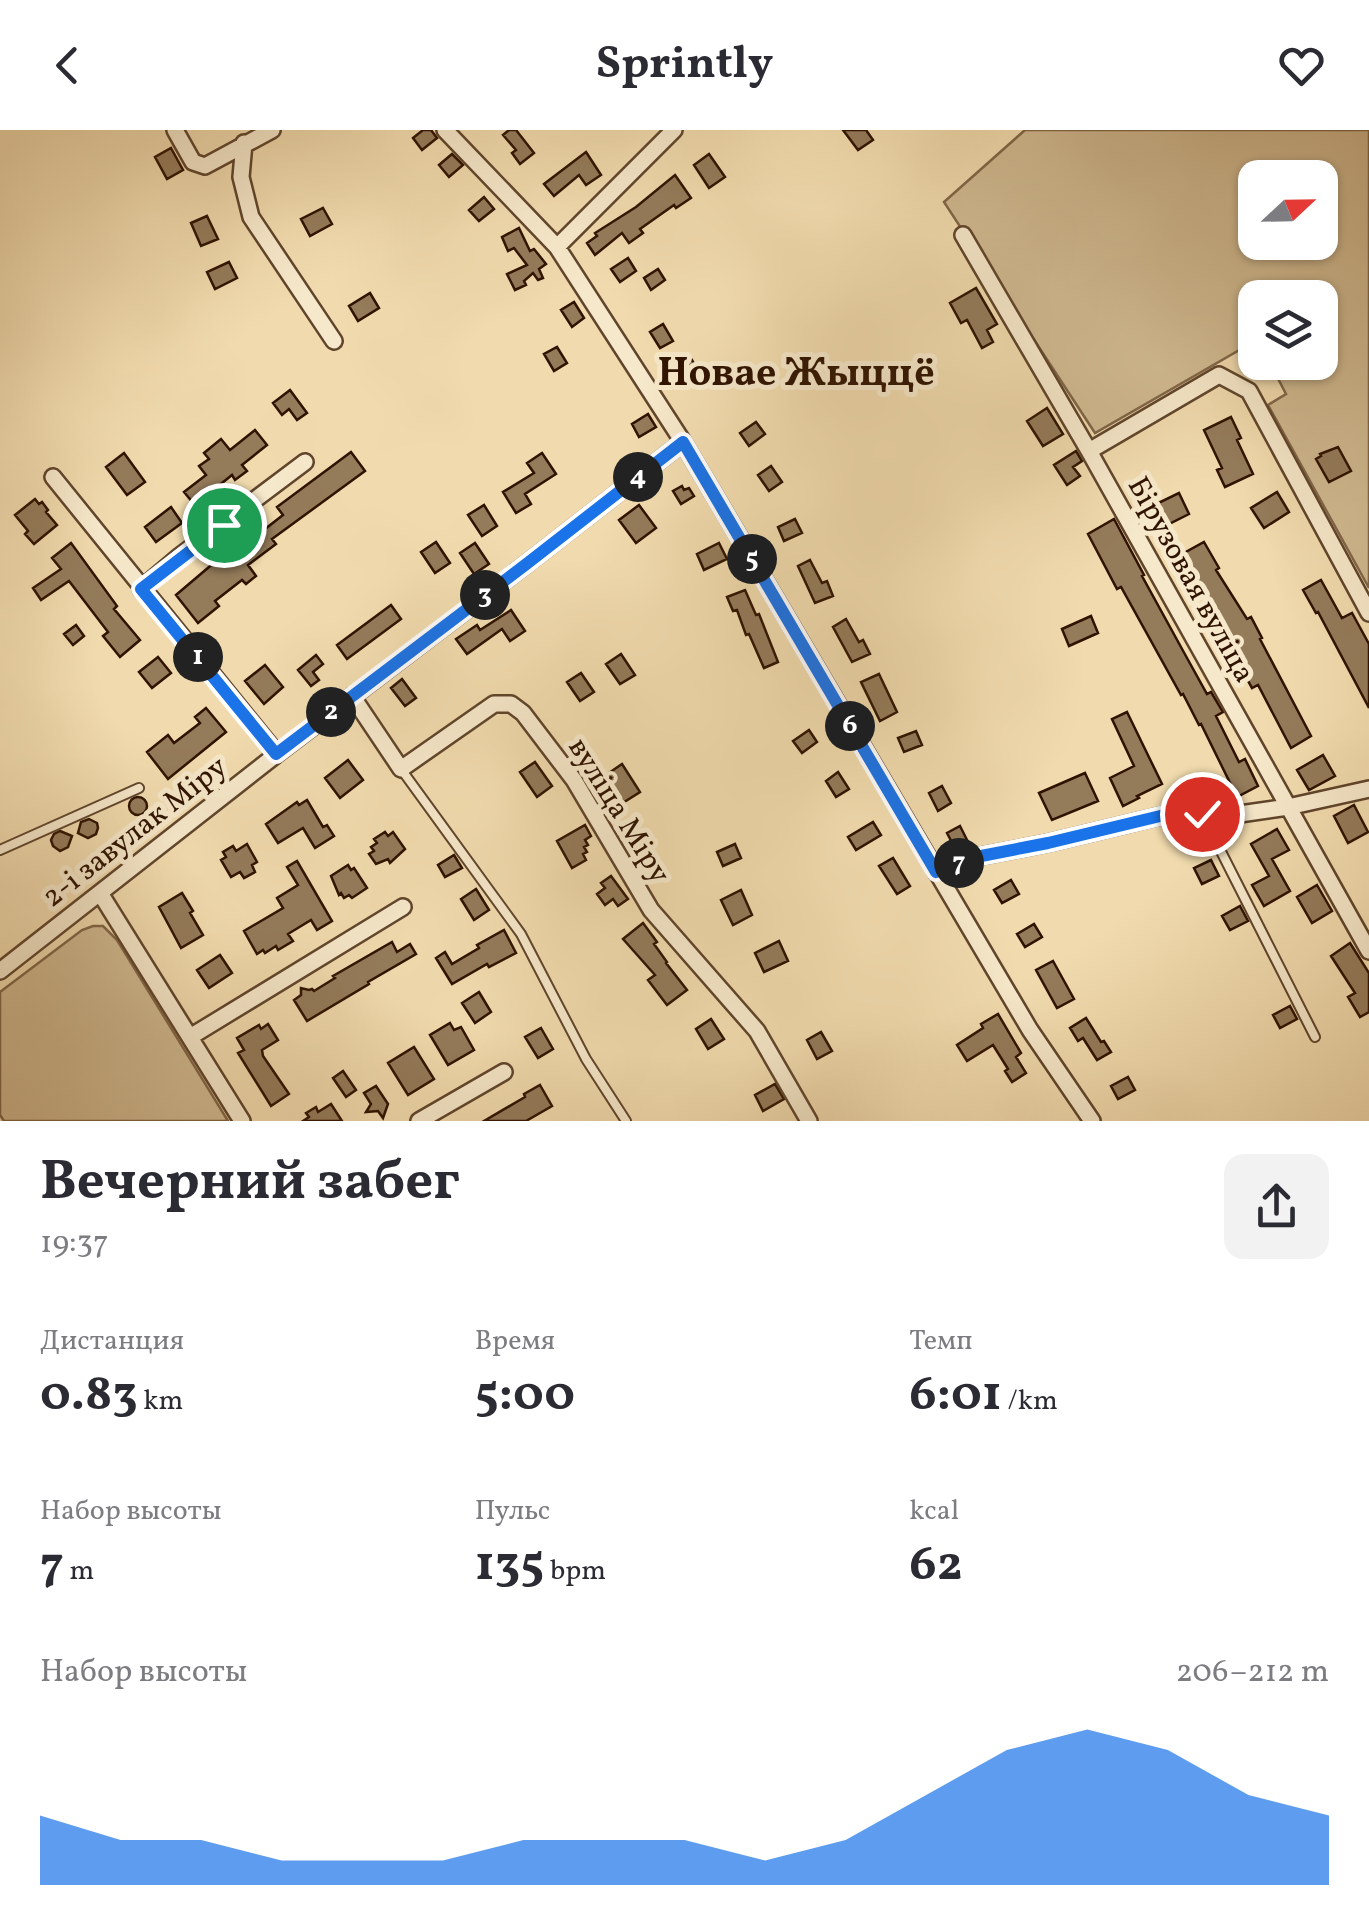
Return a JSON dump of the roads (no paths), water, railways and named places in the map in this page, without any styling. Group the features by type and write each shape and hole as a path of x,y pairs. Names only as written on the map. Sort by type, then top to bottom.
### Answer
{"street":[{"path":"175,130 194,162 205,166 272,130"},
{"path":"445,130 557,247 683,442 1030,1030 1092,1121"},
{"path":"557,247 674,130"},
{"path":"244,144 241,177 251,217 334,340"},
{"name":"Бірузовая вуліца","path":"963,235 1090,451 1369,951"},
{"path":"1090,451 1219,376 1249,391 1369,614"},
{"name":"2-і завулак Міру","path":"0,971 683,442"},
{"path":"141,589 305,462"},
{"path":"54,477 276,754"},
{"path":"352,696 401,768"},
{"name":"вуліца Міру","path":"401,768 494,704 511,704 524,713 574,780 651,910 757,1031 809,1121"},
{"path":"936,872 976,857 1181,811 1219,818 1369,789"},
{"path":"100,893 242,1121"},
{"path":"190,1037 403,908"},
{"path":"419,1121 504,1072"}],"lane":[{"path":"401,768 520,934 586,1059 626,1121"},
{"path":"0,850 140,788"},
{"path":"1202,814 1315,1036"}],"district":[{"name":"Новае Жыццё","path":"796,371"}]}
